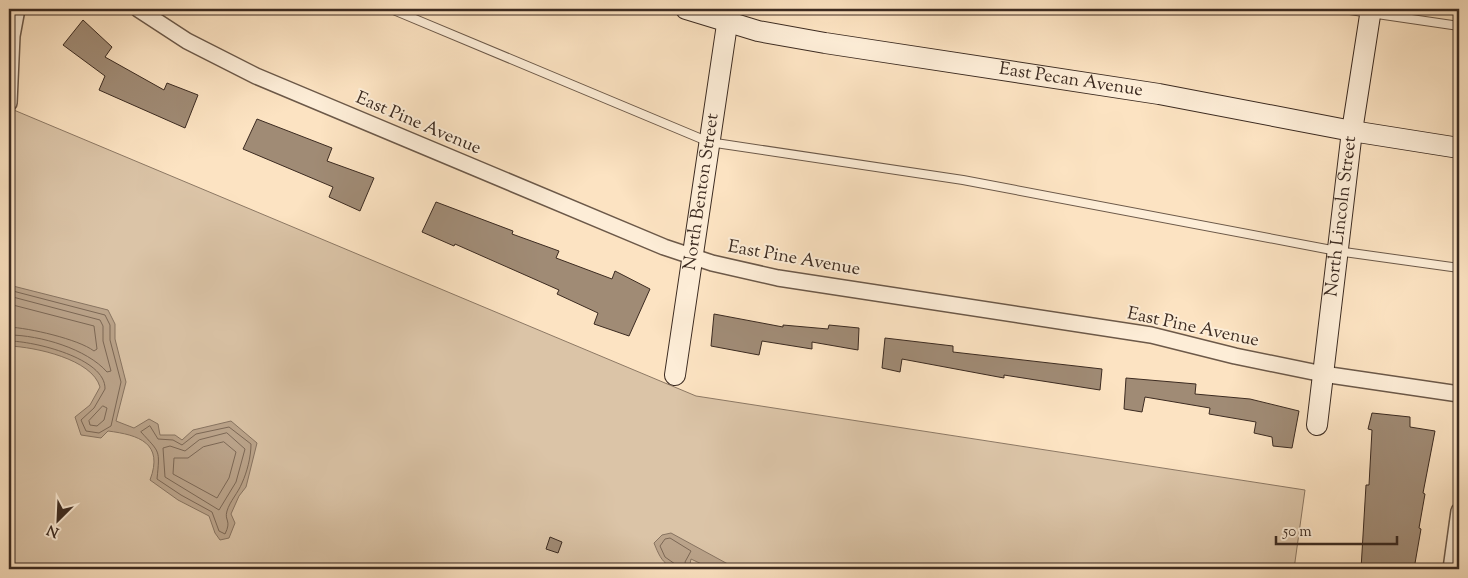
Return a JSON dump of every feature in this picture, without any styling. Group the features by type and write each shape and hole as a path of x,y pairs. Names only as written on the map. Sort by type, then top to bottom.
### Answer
{"street":[{"path":"9,102 12,36 17,9"},
{"name":"East Pine Avenue","path":"138,9 187,42 256,76 664,247 692,256 778,278 1151,335 1235,356 1323,374 1459,394"},
{"name":"East Pecan Avenue","path":"686,9 729,16 758,31 1220,104 1352,132 1459,148"},
{"name":"North Lincoln Street","path":"1317,425 1352,132 1371,11"},
{"name":"North Benton Street","path":"675,375 729,16"},
{"path":"1451,569 1459,515"}],"lane":[{"path":"391,9 709,142 964,180 1338,251 1459,268"},
{"path":"1344,9 1371,11 1459,26"}],"shaded area":[{"path":"9,108 696,396 1305,490 1294,569 9,569"}],"water":[{"path":"9,285 108,310 115,324 115,339 126,382 116,421 134,428 149,419 158,424 160,435 175,435 182,440 193,430 231,421 257,443 246,487 239,496 231,514 235,523 229,538 220,540 215,533 209,516 178,500 150,480 154,457 146,443 130,435 108,431 101,438 81,435 75,417 90,405 100,387 95,377 75,362 47,352 9,346"},
{"path":"671,533 737,569 712,569 691,559 690,564 693,569 668,565 660,557 654,543 662,535"}],"building":[{"path":"83,20 112,47 105,57 164,90 167,83 198,95 185,128 99,90 105,76 63,45"},
{"path":"257,119 332,148 327,161 374,178 360,211 329,197 333,187 243,149"},
{"path":"436,202 513,231 512,234 559,251 556,258 612,279 615,271 650,289 629,336 594,324 598,313 557,294 559,290 455,244 454,246 422,232"},
{"path":"714,314 783,327 783,325 828,329 829,325 859,328 858,350 812,342 812,349 762,341 759,355 711,346"},
{"path":"885,338 953,346 953,352 1102,369 1100,390 1004,375 1004,378 902,359 900,372 882,368"},
{"path":"1126,378 1196,384 1195,394 1250,399 1299,411 1292,448 1273,446 1272,437 1254,433 1256,422 1209,414 1210,408 1145,397 1142,412 1124,409"},
{"path":"1372,413 1410,417 1410,427 1435,431 1423,493 1425,494 1419,528 1421,529 1414,569 1361,569 1366,485 1369,485 1372,430 1368,429"},
{"path":"550,537 562,542 558,553 546,549"}]}
